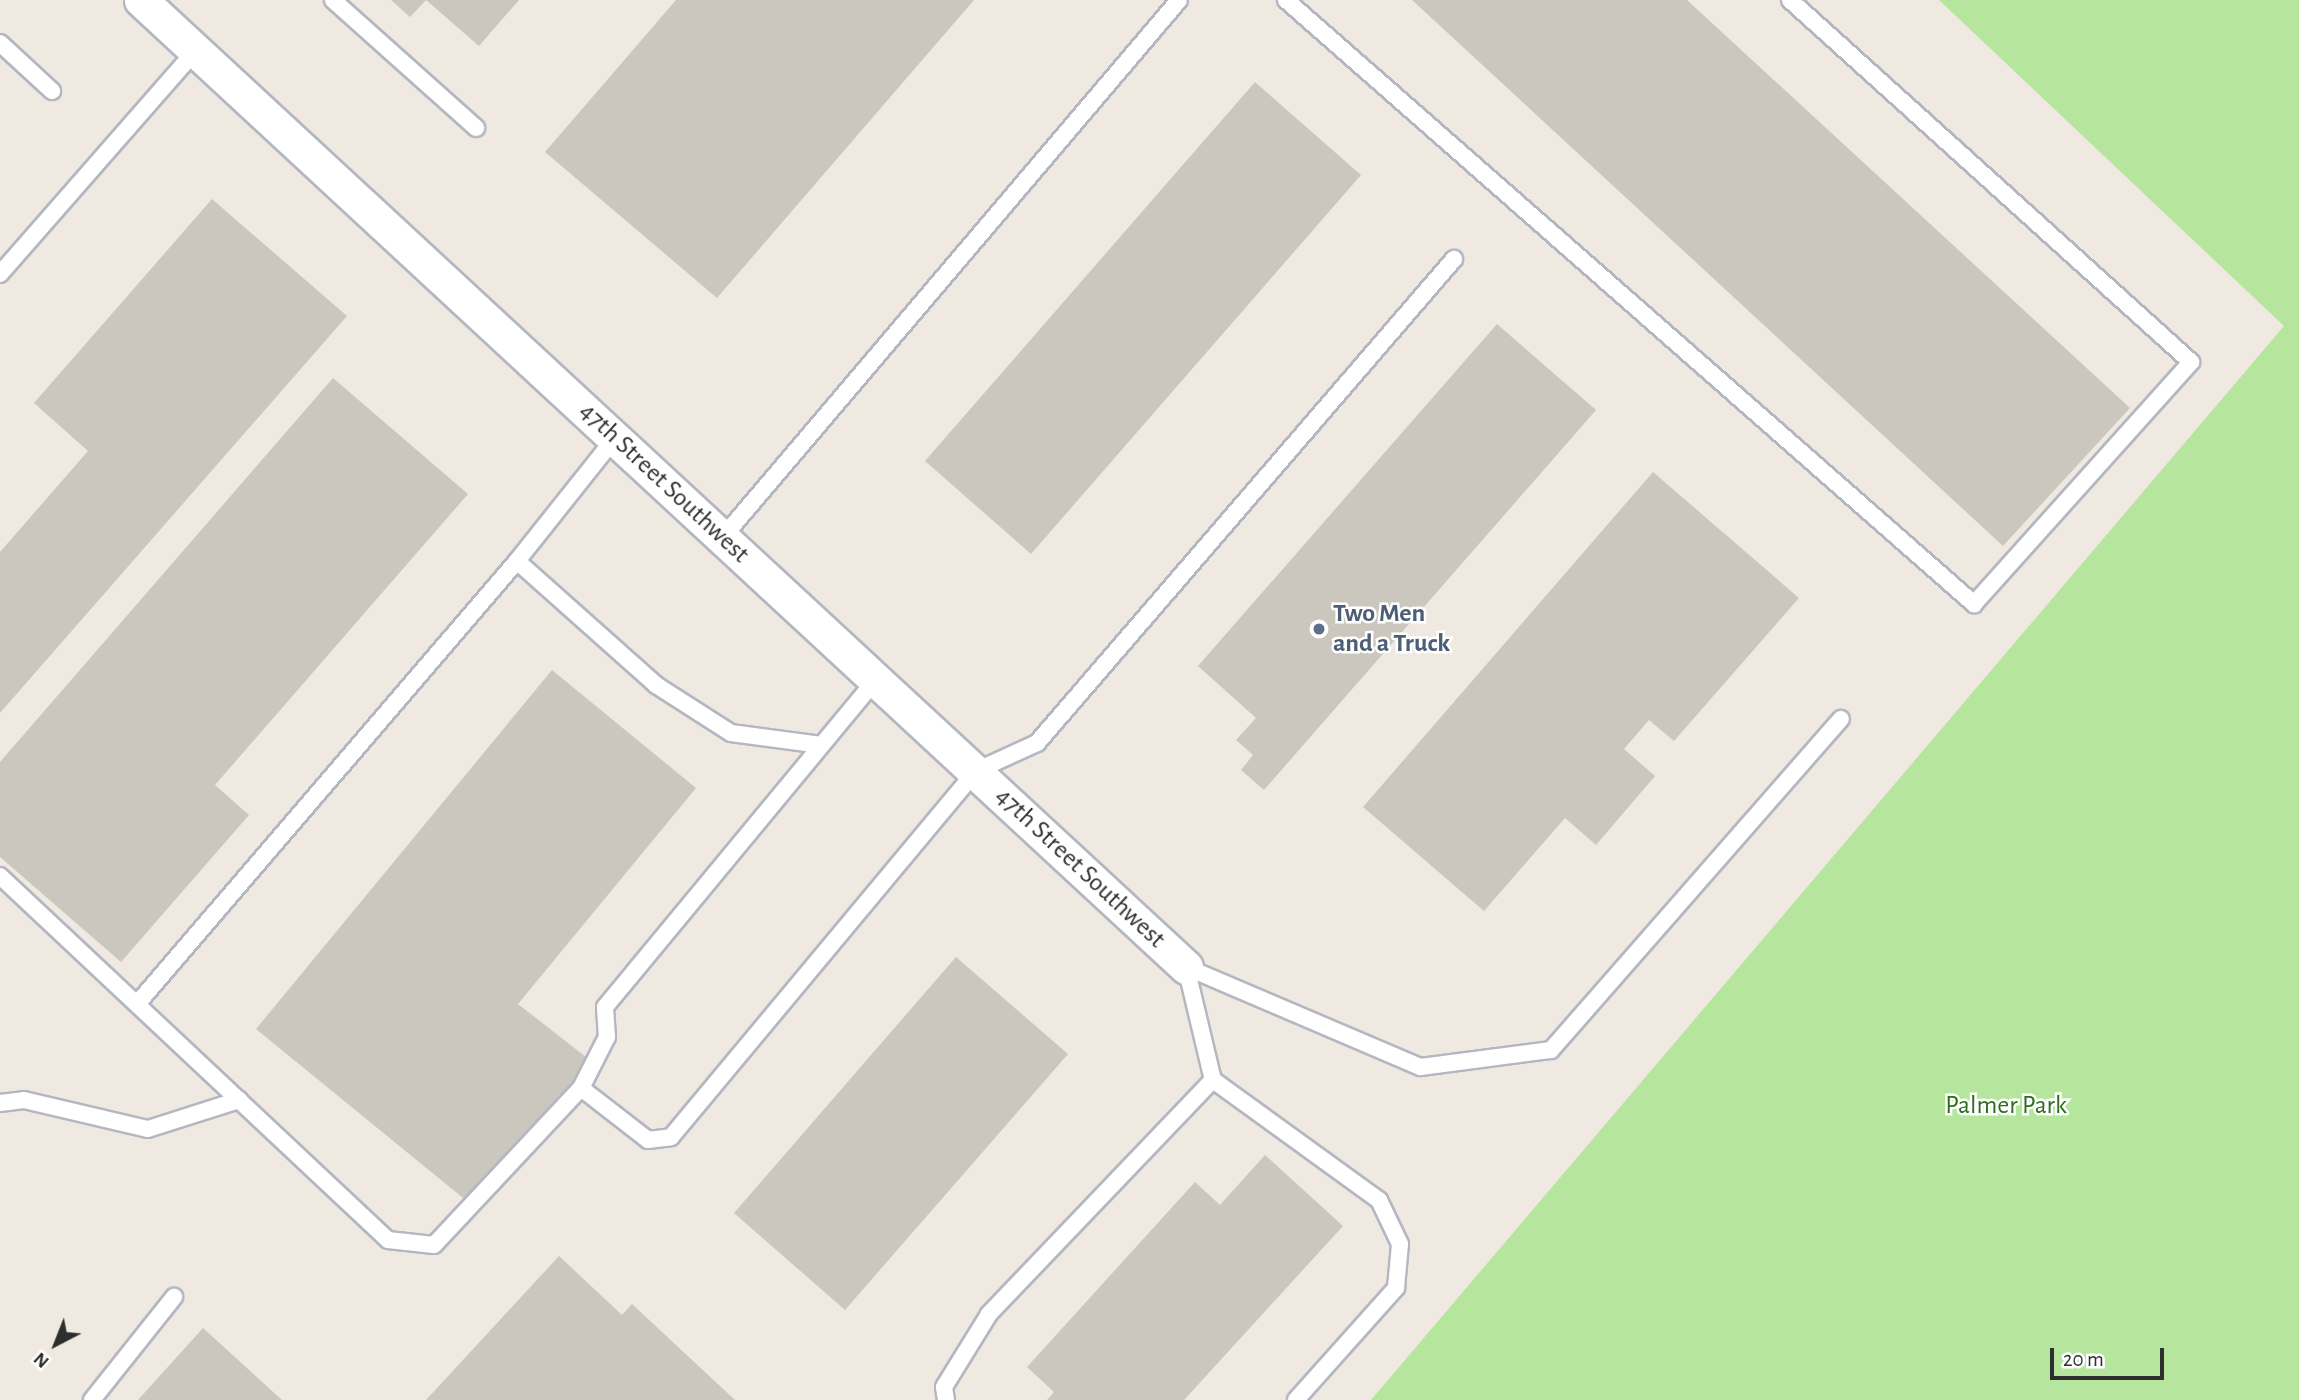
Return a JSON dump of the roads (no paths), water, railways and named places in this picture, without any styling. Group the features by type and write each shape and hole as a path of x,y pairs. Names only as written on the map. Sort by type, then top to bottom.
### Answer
{"street":[{"name":"47th Street Southwest","path":"142,0 1186,967"}],"lane":[{"path":"333,0 476,128"},
{"path":"723,537 1179,0"},
{"path":"1286,0 1974,604 2191,362 1790,0"},
{"path":"0,43 52,91"},
{"path":"0,274 196,50"},
{"path":"580,1088 648,1140 671,1137 976,771 1037,743 1454,259"},
{"path":"137,1004 517,561 615,438"},
{"path":"517,561 656,685 731,733 821,745"},
{"path":"0,876 388,1240 434,1245 580,1088 607,1037 604,1007 876,679"},
{"path":"1186,967 1421,1067 1551,1050 1841,719"},
{"path":"1186,967 1213,1080 1379,1200 1400,1244 1396,1288 1296,1400"},
{"path":"946,1400 944,1387 989,1314 1213,1080"},
{"path":"0,1103 24,1100 148,1129 239,1100"},
{"path":"92,1400 174,1297"}],"place":[{"name":"Two Men and a Truck","path":"1319,629"}],"park label":[{"name":"Palmer Park","path":"2006,1106"}]}
